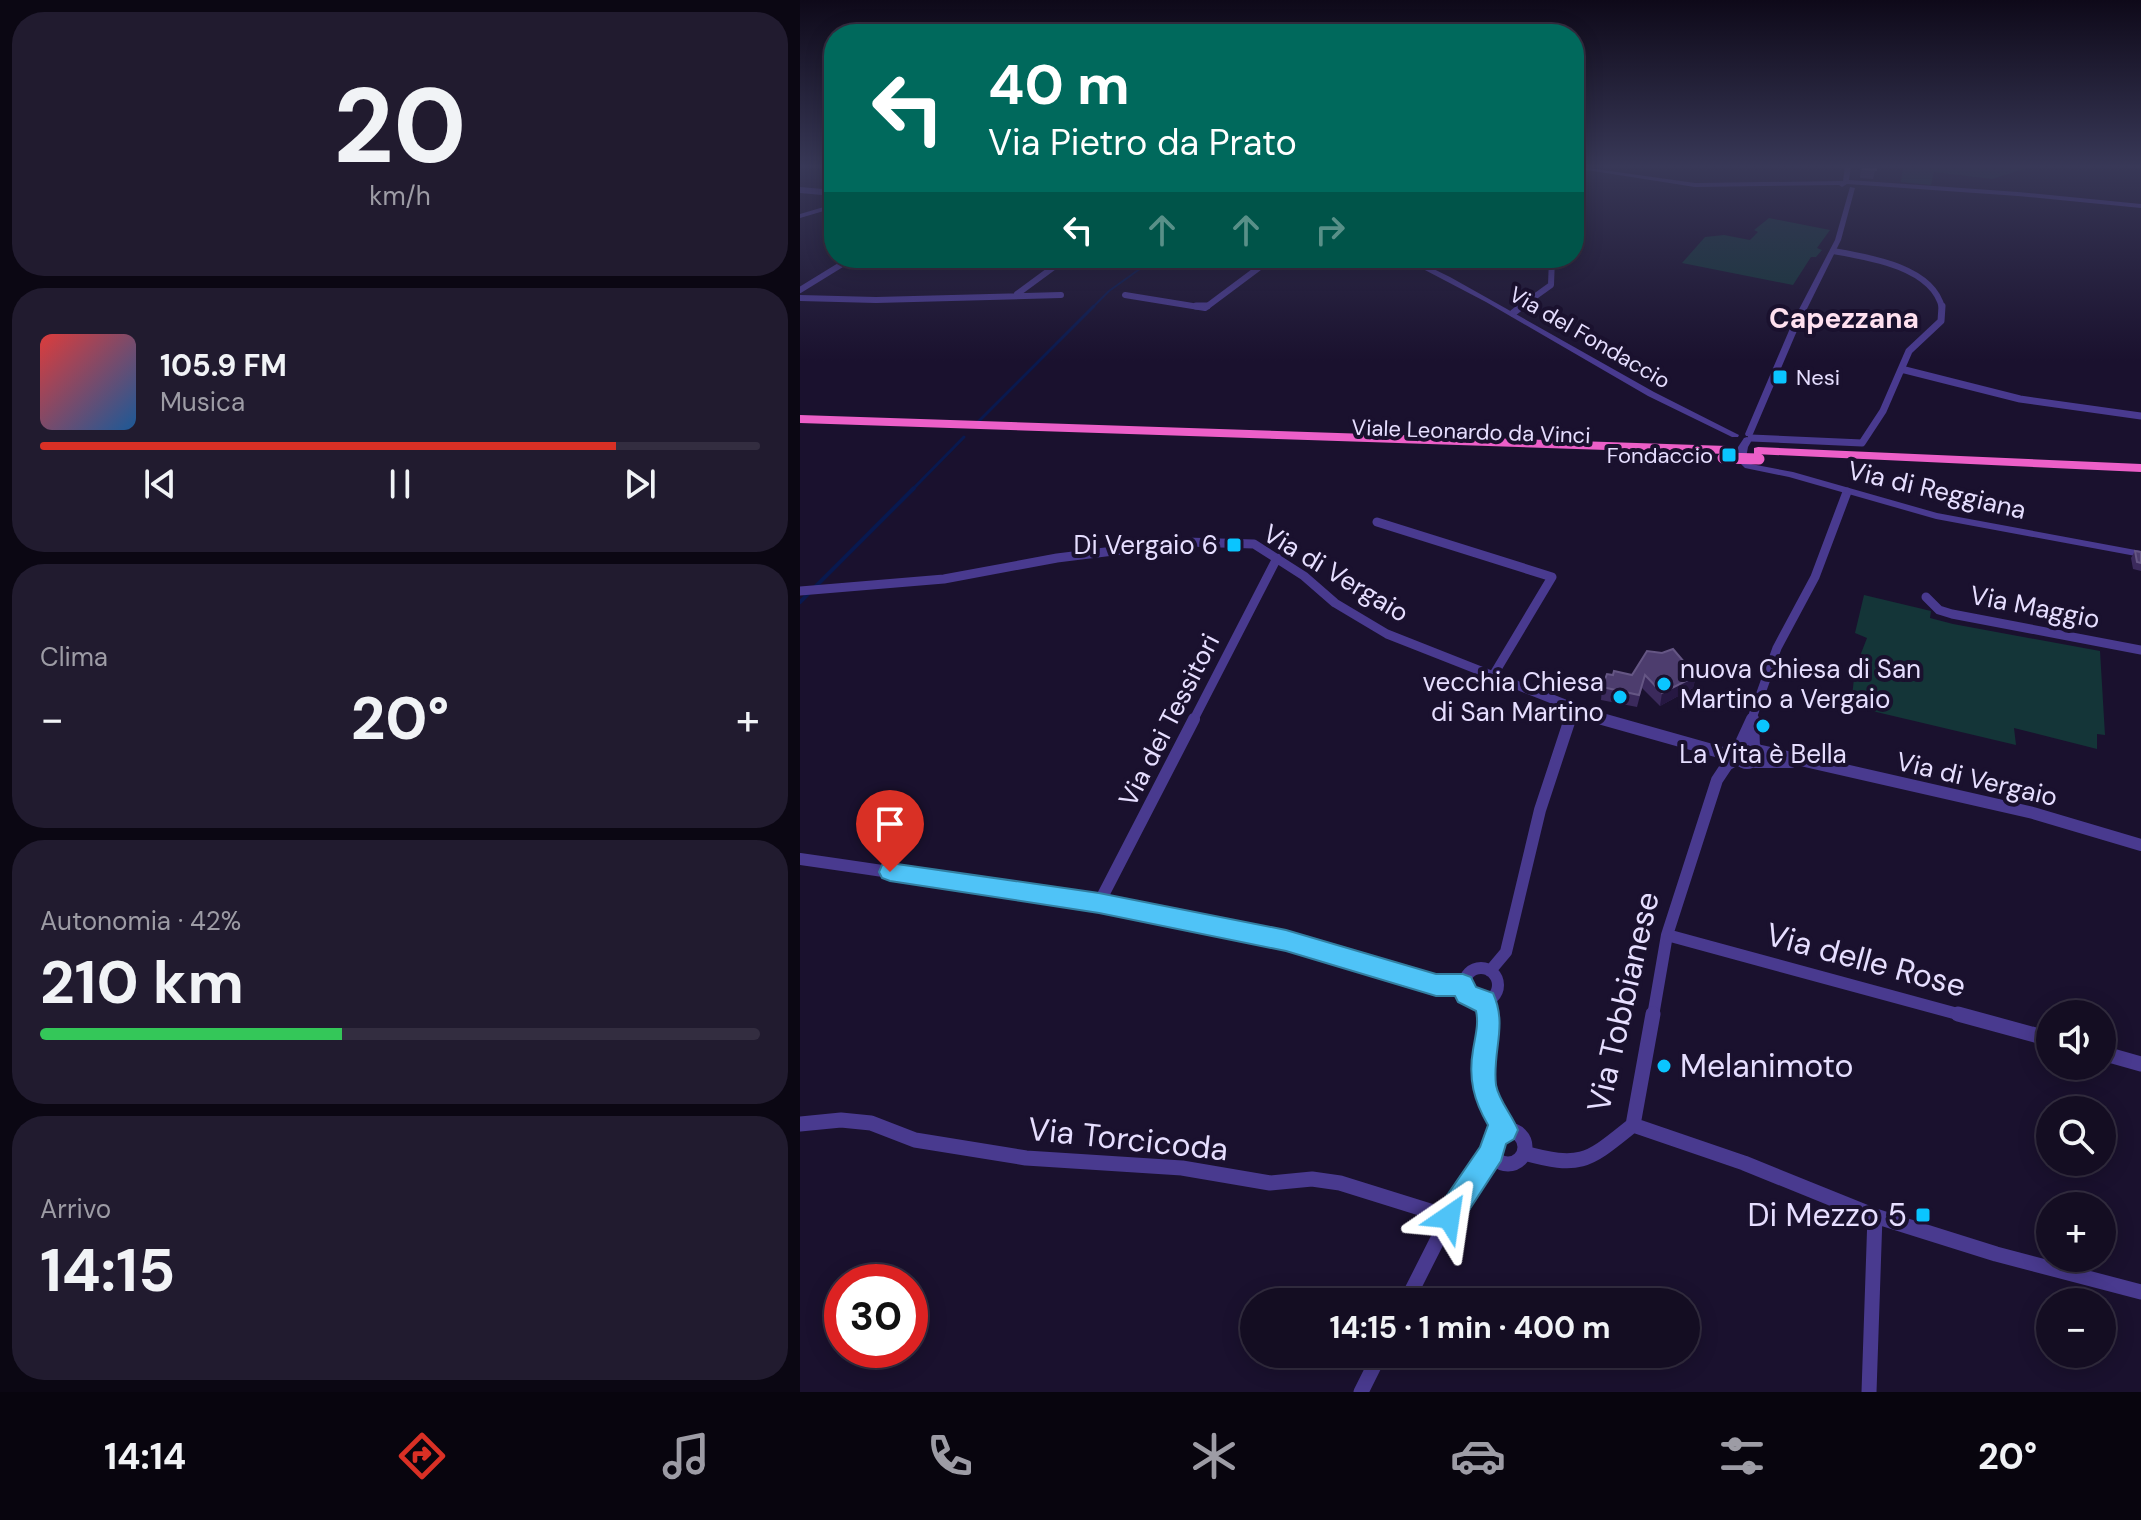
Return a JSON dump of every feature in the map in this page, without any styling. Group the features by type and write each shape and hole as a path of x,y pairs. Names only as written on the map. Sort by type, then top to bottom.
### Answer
{"highway":[{"name":"Viale Leonardo da Vinci","path":"800,419 1725,454"},
{"name":"Viale Leonardo da Vinci","path":"800,427 2141,468"},
{"name":"Viale Leonardo da Vinci","path":"1758,455 2141,477"}],"street":[{"path":"1743,437 1754,420 1841,231"},
{"path":"1743,437 1862,443 1918,338 1941,321 1943,314 1936,292 1907,272 1883,262 1833,251"},
{"path":"800,290 836,268"},
{"path":"1017,294 1052,268"},
{"path":"1125,295 1205,308 1259,268"},
{"name":"Via del Fondaccio","path":"1425,268 1513,313 1615,374 1714,426 1743,437"},
{"path":"1513,313 1551,285 1552,268"},
{"path":"800,298 876,300 1061,295"},
{"path":"1901,369 1986,393 2078,410 2141,416"},
{"name":"Via di Reggiana","path":"1743,437 1744,465 1790,474 1960,521 2141,554"},
{"name":"Via Tobbianese","path":"1492,1151 1498,1160 1509,1165 1519,1161 1524,1153 1556,1162 1575,1162 1595,1156 1633,1125 1667,935 1717,780 1738,753 1777,648 1815,577 1847,492"},
{"path":"1377,522 1552,577 1494,674"},
{"name":"Via di Vergaio","path":"800,591 944,579 1057,558 1186,542 1254,544 1335,603 1387,634 1494,674 1573,709 1705,749 1755,753 1839,769 2033,813 2141,845"},
{"name":"Via dei Tessitori","path":"1099,903 1277,558"},
{"name":"Via Maggio","path":"1926,597 1939,610 1952,614 2141,650"},
{"path":"1490,971 1506,952 1540,810 1573,709"},
{"name":"Via Tobbianese","path":"1753,717 1755,753"},
{"path":"1705,749 1716,763 1717,780"},
{"name":"Via di Vergaio","path":"1738,753 1755,753"},
{"path":"800,859 1099,903 1286,941 1436,985 1463,985"},
{"name":"Via delle Rose","path":"1667,935 2036,1035"},
{"path":"1479,968 1490,971 1497,979 1498,990 1485,1000 1470,997 1463,985 1470,972 1479,968"},
{"path":"1485,1000 1490,1019 1483,1062 1484,1086 1488,1100 1505,1130"},
{"path":"2116,1057 2141,1064"},
{"name":"Via Torcicoda","path":"800,1124 841,1120 871,1123 915,1140 1026,1158 1182,1168 1270,1183 1312,1179 1340,1183 1449,1217"},
{"path":"1633,1125 1744,1163 1875,1216 1996,1254 2141,1292"},
{"path":"1413,1288 1449,1217 1492,1151 1494,1136 1505,1130 1513,1130 1521,1137 1524,1153"},
{"path":"1869,1392 1875,1216"},
{"path":"1361,1392 1373,1368"}],"green space":[{"path":"1829,231 1817,248 1822,250 1816,257 1811,257 1793,285 1682,263 1705,237 1724,235 1750,240 1758,232"},
{"path":"1864,595 1931,611 1930,618 1953,624 2100,651 2105,735 2097,734 2097,749 2014,728 2016,745 1851,706 1855,669 1867,638 1855,633"}],"building":[{"path":"2135,551 2141,552 2141,563 2137,562"},
{"path":"1673,649 1696,676 1662,693 1645,675 1639,695 1602,687 1607,674 1613,675 1614,671 1632,675 1647,651 1662,653"}],"waterway":[{"path":"978,422 1109,291 1141,268"},
{"path":"912,490 964,437"},
{"path":"800,602 912,490"}],"place":[{"name":"Nesi","path":"1780,377"},
{"name":"Fondaccio","path":"1729,455"},
{"name":"Di Vergaio 6","path":"1234,545"},
{"name":"nuova Chiesa di San Martino a Vergaio","path":"1664,684"},
{"name":"vecchia Chiesa di San Martino","path":"1620,697"},
{"name":"La Vita è Bella","path":"1763,726"},
{"name":"Melanimoto","path":"1664,1066"},
{"name":"Di Mezzo 5","path":"1923,1215"}],"district":[{"name":"Capezzana","path":"1844,318"}],"route":[{"path":"890,872 1099,903 1286,941 1436,985 1463,985 1466,994 1474,1000 1485,1000 1490,1019 1483,1062 1484,1086 1495,1115 1505,1130 1494,1136 1492,1151 1449,1217"}]}
